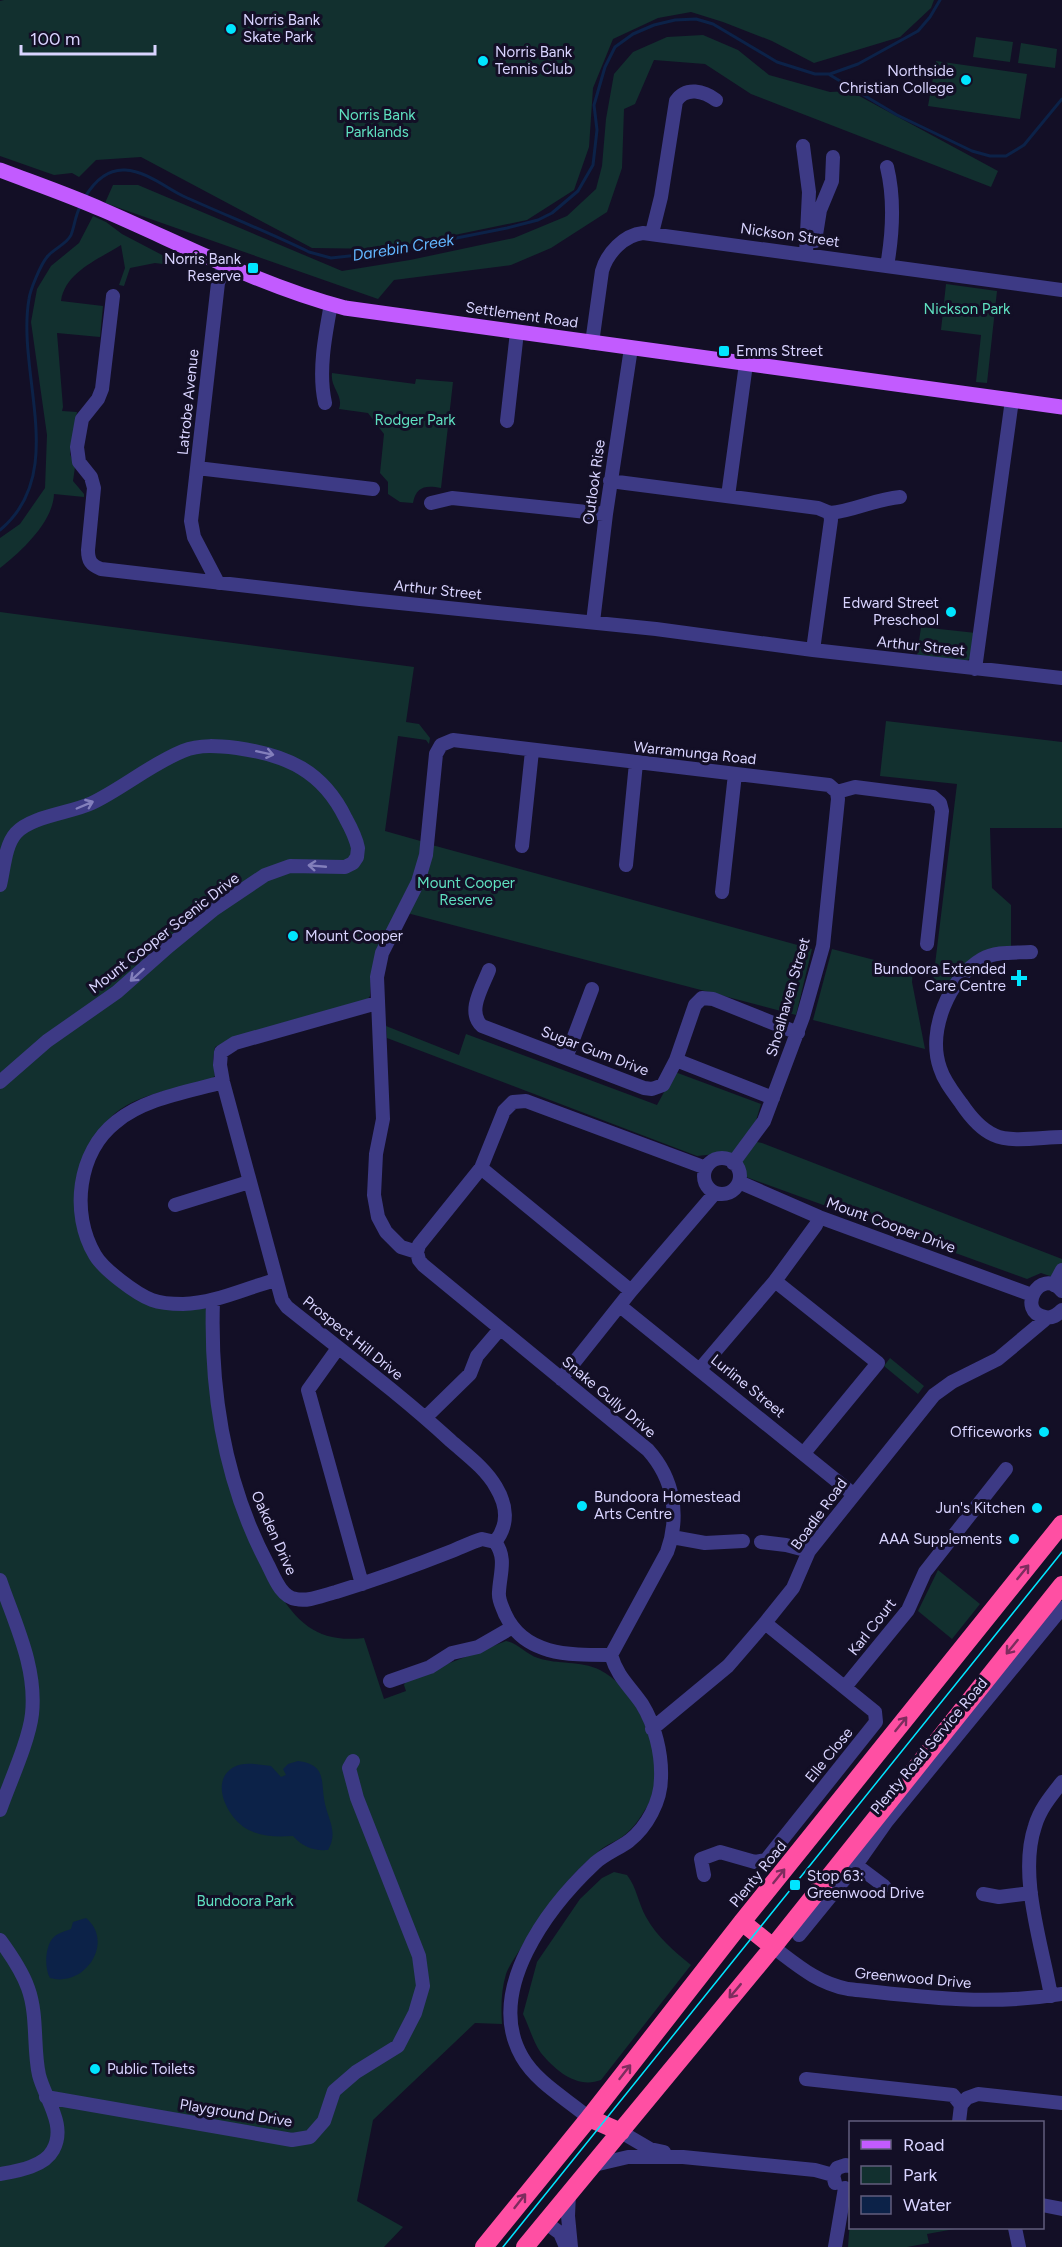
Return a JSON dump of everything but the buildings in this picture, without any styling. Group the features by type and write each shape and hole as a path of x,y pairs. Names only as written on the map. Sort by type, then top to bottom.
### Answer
{"highway":[{"name":"Plenty Road","path":"484,2247 1062,1524"},
{"path":"525,2247 1060,1598"},
{"path":"742,1922 772,1947"},
{"path":"589,2118 621,2132"}],"main road":[{"name":"Settlement Road","path":"0,170 101,209 225,264 331,304 378,313 1062,407"}],"street":[{"path":"652,233 661,197 676,101 680,95 694,91 708,94 716,100"},
{"path":"803,146 809,192 810,255"},
{"path":"810,255 820,210 832,181 833,157"},
{"path":"887,167 894,206 887,266"},
{"name":"Nickson Street","path":"592,343 605,262 627,237 635,234 652,233 1062,290"},
{"name":"Latrobe Avenue","path":"218,583 197,544 192,532 191,521 218,283 225,264"},
{"name":"Arthur Street","path":"113,296 102,389 98,399 82,419 77,447 77,457 91,477 94,488 88,550 89,560 95,567 218,583 593,622 1062,678"},
{"path":"325,404 322,373 331,304"},
{"path":"507,421 517,332"},
{"name":"Outlook Rise","path":"593,622 610,481 631,348"},
{"path":"728,496 746,364"},
{"path":"975,669 1012,400"},
{"path":"197,468 373,489"},
{"path":"610,481 818,508 830,513 849,510 881,499 900,497"},
{"path":"431,502 452,498 606,514"},
{"path":"813,650 831,520 830,513"},
{"name":"Latrobe Avenue","path":"190,579 199,563 197,544"},
{"name":"Warramunga Road","path":"441,745 453,740 829,785 837,792 855,788 933,797 940,803 942,811 927,944"},
{"name":"Snake Gully Drive","path":"441,745 436,754 426,855 418,882 382,953 376,977 383,1119 376,1155 374,1195 378,1217 386,1232 401,1247 417,1252 423,1265 648,1450 665,1474 673,1499 672,1537 667,1552 611,1655"},
{"name":"Mount Cooper Scenic Drive","path":"0,885 8,849 13,836 19,829 30,823 80,808 115,792 164,760 197,747 252,750 278,756 301,766 335,797 358,848 357,857 353,863 345,867 290,866 265,875 213,910 117,993 47,1041 0,1082"},
{"path":"522,846 532,751"},
{"path":"626,865 636,763"},
{"path":"722,892 735,774"},
{"name":"Shoalhaven Street","path":"733,1163 761,1127 798,1033 823,946 837,792"},
{"path":"1031,952 999,953 982,959 955,985 937,1029 940,1069 950,1089 966,1111 979,1125 994,1135 1062,1137"},
{"name":"Sugar Gum Drive","path":"489,970 474,1014 479,1024 644,1088 652,1089 663,1085 676,1060 695,1005 702,998 713,999 798,1033"},
{"path":"566,1058 592,989"},
{"name":"Prospect Hill Drive","path":"377,1003 235,1044 221,1052 219,1065 282,1300 287,1307 426,1418 486,1473 497,1488 506,1519 502,1532 495,1542"},
{"path":"676,1060 773,1098"},
{"path":"223,1082 139,1107 115,1122 92,1151 82,1182 81,1219 95,1256 123,1283 152,1300 182,1304 213,1300 276,1280"},
{"path":"417,1252 419,1245 481,1168 504,1111 513,1102 525,1101 706,1168"},
{"path":"724,1158 733,1163 739,1171 739,1182 730,1192 715,1193 704,1180 706,1168 713,1161 724,1158"},
{"path":"481,1168 631,1291"},
{"path":"175,1205 249,1182"},
{"name":"Mount Cooper Drive","path":"739,1182 819,1216 1032,1295"},
{"path":"561,1378 631,1291 715,1193"},
{"path":"700,1369 775,1281 816,1225 819,1216"},
{"path":"1047,1318 1037,1314 1034,1310 1032,1295 1038,1287 1048,1284 1058,1288 1062,1270"},
{"path":"775,1281 878,1363 804,1452"},
{"name":"Oakden Drive","path":"213,1300 211,1340 216,1396 226,1452 239,1498 281,1591 294,1599 308,1599 362,1584 482,1539 495,1542"},
{"name":"Lurline Street","path":"620,1306 804,1452 853,1494"},
{"path":"1027,1334 1034,1310"},
{"name":"Boadle Road","path":"652,1729 728,1666 765,1623 793,1588 809,1551 941,1388 998,1359 1047,1318 1057,1316 1062,1312"},
{"path":"426,1418 470,1374 477,1356 500,1329"},
{"path":"338,1348 308,1390 362,1584"},
{"name":"Karl Court","path":"845,1687 909,1610 925,1572 1007,1469"},
{"path":"672,1537 705,1543 743,1541"},
{"path":"495,1542 503,1556 499,1600 512,1628 519,1636 547,1650 574,1654 611,1655 616,1671 643,1706 659,1749 662,1780 656,1806 642,1828 629,1841 596,1862 566,1894 528,1949 517,1972 512,1995 511,2025 522,2057 538,2076 589,2118"},
{"path":"761,1542 809,1551"},
{"path":"0,1580 28,1657 32,1684 32,1715 0,1810"},
{"name":"Plenty Road Service Road","path":"799,1935 856,1865 887,1821 1060,1598"},
{"name":"Elle Close","path":"704,1875 701,1859 720,1852 755,1862 766,1860 876,1722 875,1712 765,1623"},
{"path":"390,1681 430,1667 452,1653 478,1647 512,1628"},
{"name":"Playground Drive","path":"46,2097 292,2140 310,2137 324,2121 334,2091 356,2072 398,2046 415,2013 423,1986 419,1956 357,1798 349,1768 353,1761"},
{"path":"1056,1995 1031,1893 1028,1861 1035,1826 1045,1804 1062,1782"},
{"path":"856,1865 884,1886"},
{"path":"983,1894 999,1897 1031,1893"},
{"path":"803,1908 822,1906"},
{"path":"0,1940 15,1961 28,1989 36,2035 38,2073 55,2115 58,2138 53,2152 36,2165 0,2174"},
{"name":"Greenwood Drive","path":"772,1947 812,1976 848,1989 975,2001 1013,2001 1056,1995"},
{"path":"806,2079 952,2095 961,2105"},
{"path":"959,2121 961,2105 967,2098 978,2094 1062,2103"},
{"path":"621,2132 650,2149 683,2157"},
{"path":"594,2165 628,2157 683,2157 815,2170 833,2175"},
{"path":"833,2175 841,2166 849,2166"},
{"path":"833,2175 837,2185 848,2188 836,2247"},
{"path":"568,2247 569,2193"},
{"path":"1044,2205 1062,2209"},
{"path":"545,2222 560,2233 568,2247"},
{"path":"1016,2229 1019,2247"}],"green space":[{"name":"Norris Bank Parklands","path":"934,0 931,8 900,37 814,63 772,41 691,12 658,18 613,39 593,88 589,147 574,190 527,220 387,249 312,248 141,157 96,160 79,177 72,173 54,175 0,156 0,1"},
{"path":"703,35 738,50 769,75 830,92 850,91 998,171 991,187 751,94 705,64 654,60 635,104 624,109 622,168 607,212 551,248 511,265 394,280 378,299 105,203 113,185 138,185 342,271 410,260 514,238 567,216 596,189 602,166 606,119 614,74 633,52 667,37"},
{"path":"976,37 1013,42 1010,62 973,57"},
{"path":"1021,43 1057,49 1055,68 1018,63"},
{"path":"936,61 1027,74 1020,119 928,106"},
{"path":"93,216 164,256 163,264 155,263 130,268 124,286 119,285 125,268 121,245 84,267 69,282 64,291 61,301 103,306 100,337 57,333 62,411 77,412 70,454 75,467 73,481 84,497 54,494 52,505 42,526 17,554 0,568 0,538 20,524 45,488 47,435 31,322 37,289 51,266 79,243"},
{"name":"Nickson Park","path":"946,284 997,291 987,383 976,382 981,335 941,330"},
{"name":"Rodger Park","path":"332,373 415,384 416,379 453,382 441,488 422,488 414,497 413,503 400,502 388,494 388,482 380,473 384,434 368,413 339,409 340,400 333,383"},
{"name":"Bundoora Park","path":"0,612 414,667 406,722 419,724 430,738 429,744 426,740 398,736 385,831 424,842 419,869 371,977 370,996 366,1001 228,1041 215,1047 213,1059 215,1076 208,1081 156,1093 120,1110 105,1124 84,1161 76,1183 75,1200 75,1210 121,1288 202,1306 207,1310 211,1392 277,1590 285,1603 303,1622 323,1635 335,1638 364,1638 384,1699 406,1691 404,1685 406,1680 506,1641 538,1658 592,1667 614,1680 627,1693 647,1730 653,1750 654,1788 648,1805 626,1834 603,1848 576,1872 538,1920 506,1974 502,1999 502,2024 475,2023 373,2120 357,2201 403,2227 384,2247 0,2247"},
{"path":"921,627 976,633 971,658 966,661 917,656"},
{"path":"886,721 1062,742 1062,828 990,828 992,888 1011,905 1011,947 946,990 933,981 957,784 880,776"},
{"name":"Mount Cooper Reserve","path":"432,845 812,949 796,1015 407,913"},
{"path":"832,949 913,970 912,982 925,1049 813,1020"},
{"path":"386,1026 459,1055 466,1034 657,1105 675,1072 761,1104 755,1124 742,1139 762,1143 1062,1259 1062,1280 1041,1273 1027,1279 746,1177 742,1166 725,1153 697,1156 387,1038"},
{"path":"890,1358 924,1386 918,1394 884,1366"},
{"path":"938,1570 980,1604 952,1639 918,1611"},
{"path":"614,1872 627,1875 650,1924 666,1943 691,1965 601,2080 584,2082 568,2077 547,2060 536,2044 523,2014 537,1962 580,1899 602,1878"},
{"path":"849,2229 954,2229 927,2234 929,2243 907,2247 848,2247"}],"water":[{"path":"298,1761 314,1766 321,1776 332,1832 328,1850 309,1847 293,1836 271,1836 251,1831 236,1820 225,1802 222,1782 226,1774 234,1767 247,1764 271,1766 281,1777 286,1775 283,1769 288,1764"},
{"path":"86,1918 94,1928 98,1939 97,1950 92,1961 74,1976 63,1979 50,1978 46,1957 51,1941 58,1934 71,1929 73,1922"}],"waterway":[{"name":"Darebin Creek","path":"85,197 93,186 107,174 118,170 133,171 148,176 183,196 309,252 331,258 386,252 507,228 538,220 552,213 578,191 593,165 597,130 594,105 605,67 615,47 633,34 654,25 675,20 696,19 713,24 777,62 815,74 830,74 858,64 918,31 940,0"},
{"path":"830,75 897,115 972,151 990,156 1006,156 1024,145 1062,99"},
{"name":"Darebin Creek","path":"0,530 21,507 32,480 36,452 36,421 27,328 30,295 45,260 71,235 81,205"}],"tram line":[{"path":"503,2247 1062,1552"}],"place":[{"name":"Norris Bank Skate Park","path":"231,29"},
{"name":"Norris Bank Tennis Club","path":"483,61"},
{"name":"Northside Christian College","path":"966,80"},
{"name":"Norris Bank Reserve","path":"253,268"},
{"name":"Emms Street","path":"724,351"},
{"name":"Edward Street Preschool","path":"951,612"},
{"name":"Mount Cooper","path":"293,936"},
{"name":"Bundoora Extended Care Centre","path":"1019,978"},
{"name":"Officeworks","path":"1044,1432"},
{"name":"Bundoora Homestead Arts Centre","path":"582,1506"},
{"name":"Jun's Kitchen","path":"1037,1508"},
{"name":"AAA Supplements","path":"1014,1539"},
{"name":"Stop 63: Greenwood Drive","path":"795,1885"},
{"name":"Public Toilets","path":"95,2069"}]}
